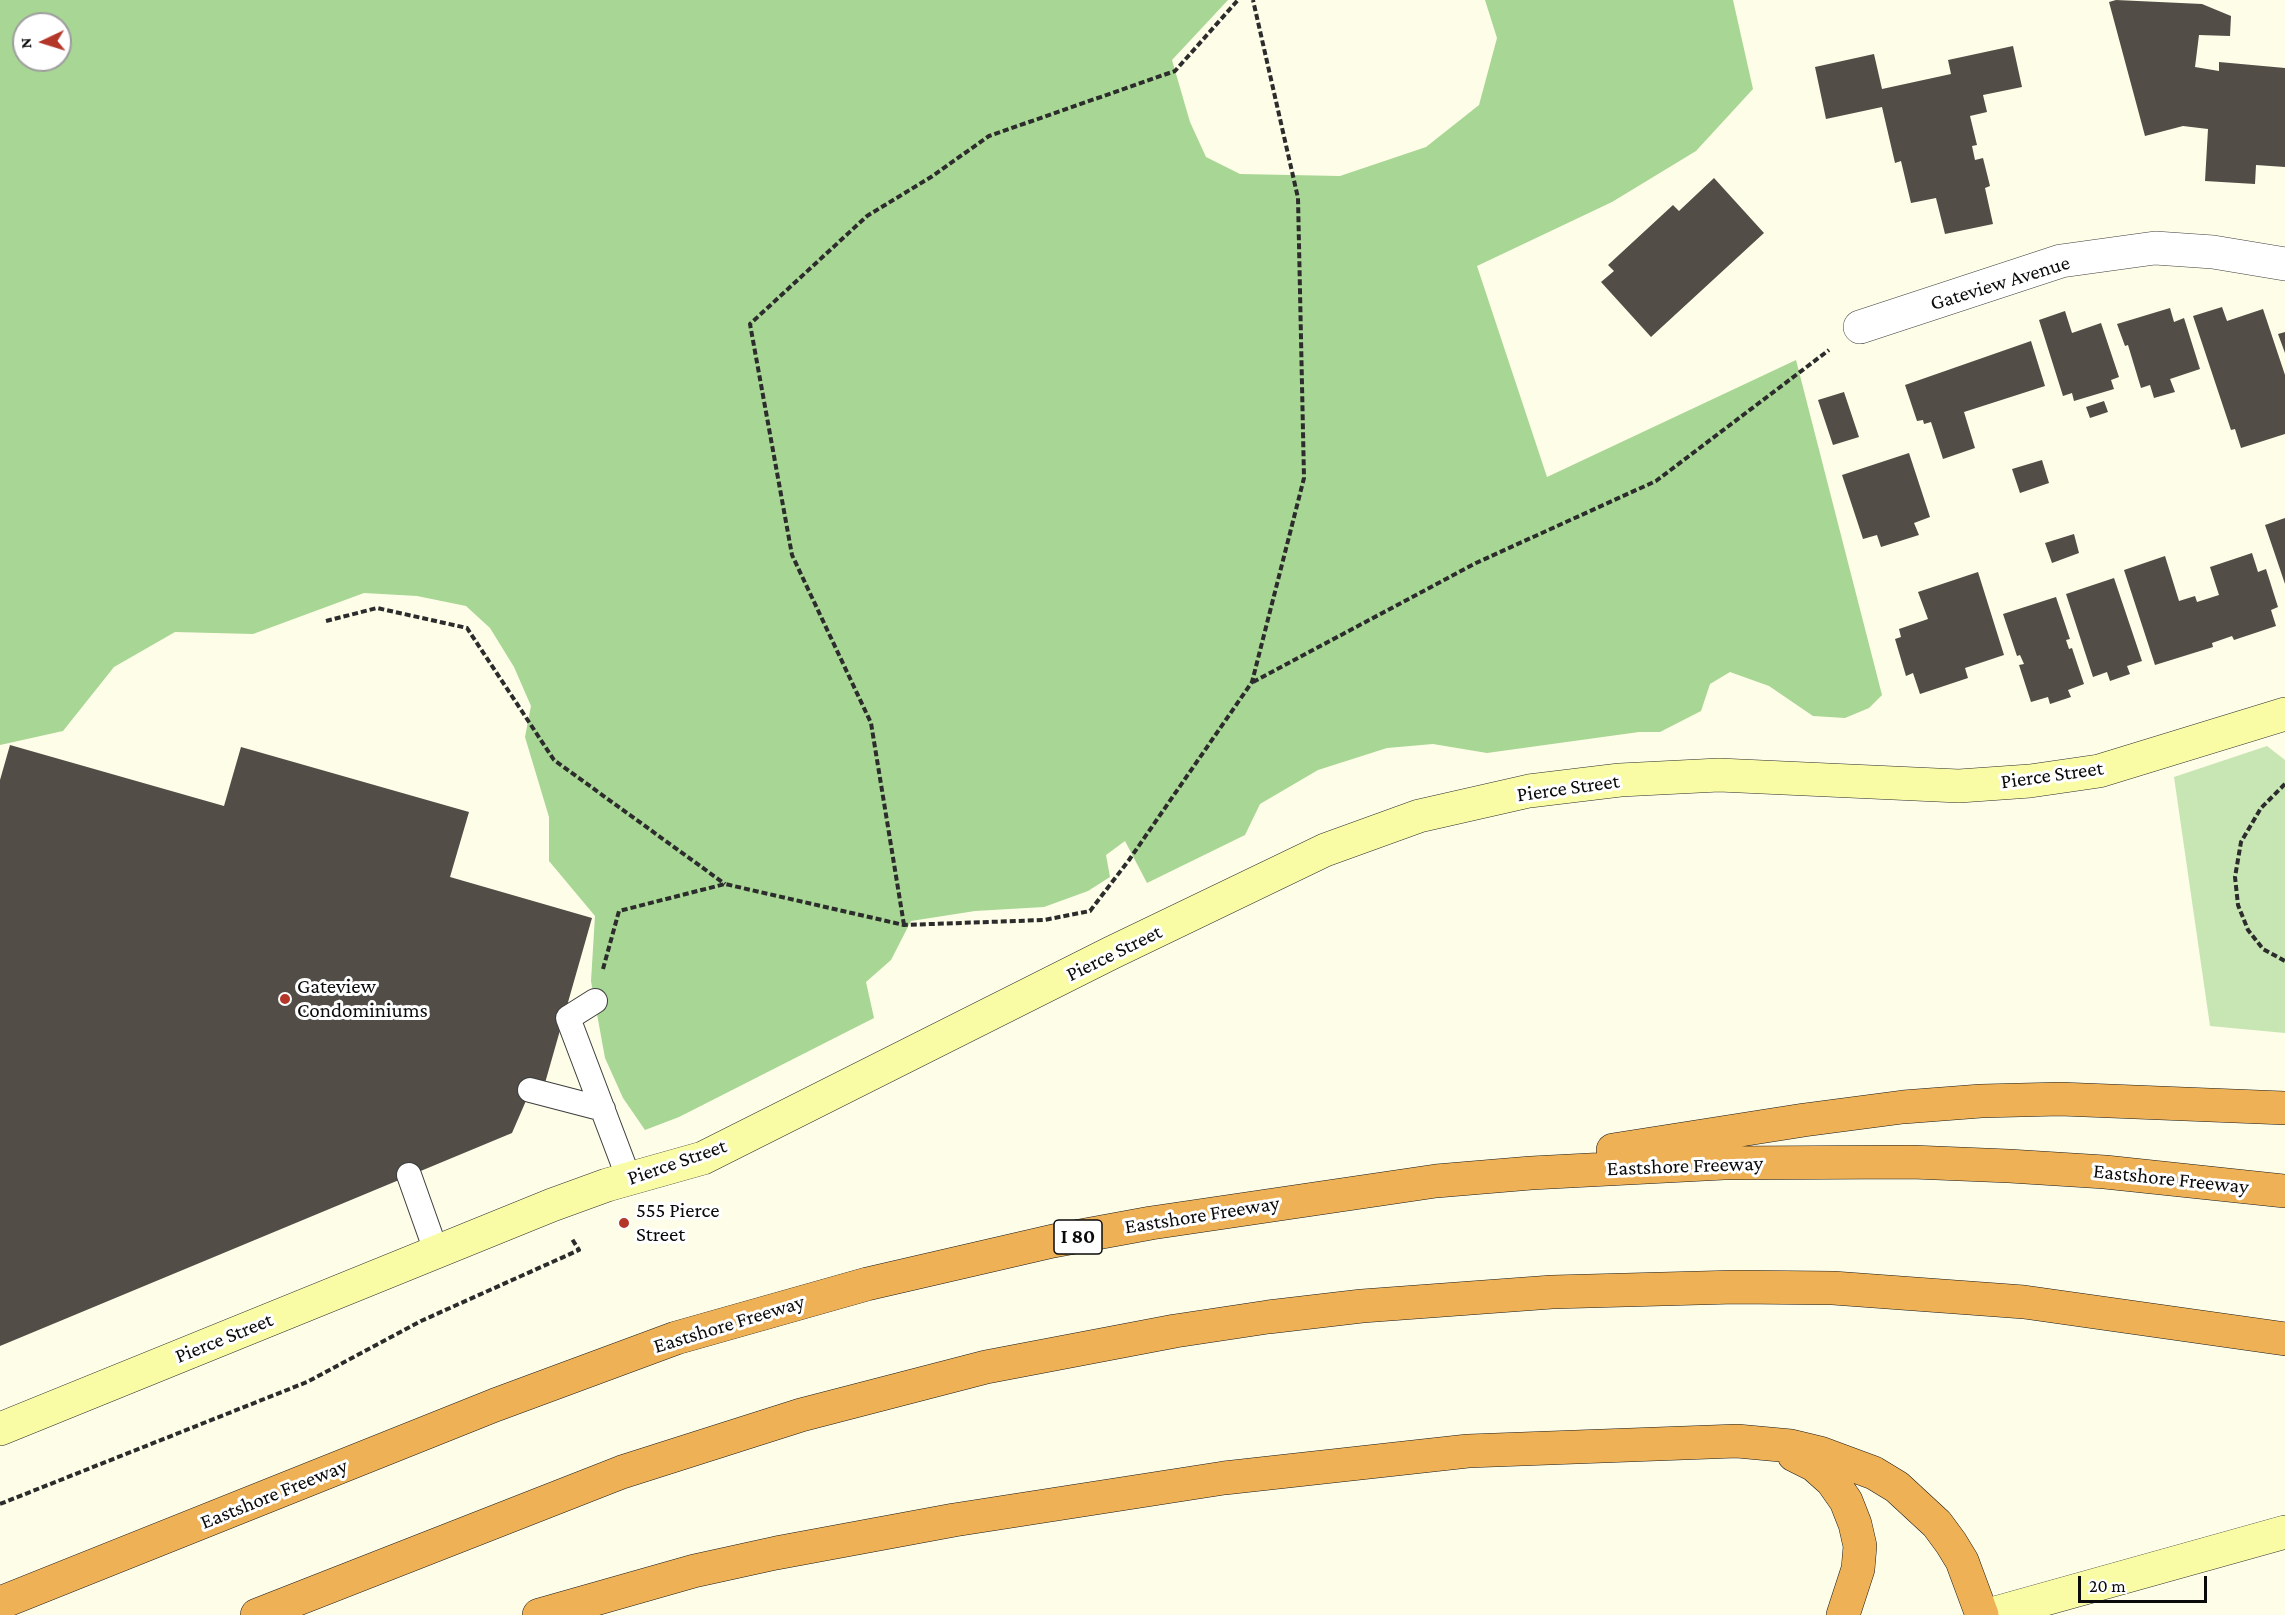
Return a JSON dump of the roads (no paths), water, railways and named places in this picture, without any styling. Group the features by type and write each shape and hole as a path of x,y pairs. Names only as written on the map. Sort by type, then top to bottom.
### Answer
{"highway":[{"path":"1337,1194 1804,1120 1903,1107 2060,1099 2285,1108"},
{"name":"Eastshore Freeway","path":"0,1603 495,1405 676,1338 856,1287 1042,1244 1162,1221 1337,1194 1531,1173 1724,1163 1912,1162 2105,1172 2285,1191"},
{"path":"256,1615 622,1472 801,1415 986,1368 1268,1317 1461,1297 1736,1287 1845,1289 2024,1302 2285,1339"},
{"path":"539,1615 694,1571 853,1538 1224,1478 1468,1451 1737,1441 1791,1446 1820,1453 1856,1465 1897,1487 1937,1524 1951,1543 1962,1561 1982,1615"},
{"path":"1737,1441 1792,1454 1814,1465 1832,1481 1846,1501 1860,1546 1853,1590 1843,1615"}],"street":[{"name":"Gateview Avenue","path":"1860,327 2061,261 2155,248 2213,252 2285,264"},
{"name":"Pierce Street","path":"0,1429 552,1205 629,1179 703,1158 1112,953 1325,850 1419,816 1529,791 1620,780 1719,775 1959,786 2030,781 2108,768 2285,714"},
{"path":"1988,1615 2285,1532"}],"lane":[{"path":"595,1001 568,1018 629,1179"},
{"path":"530,1090 603,1109"},
{"path":"409,1176 436,1251"}],"place":[{"name":"Gateview Condominiums","path":"285,999"},
{"name":"555 Pierce Street","path":"624,1223"}]}
